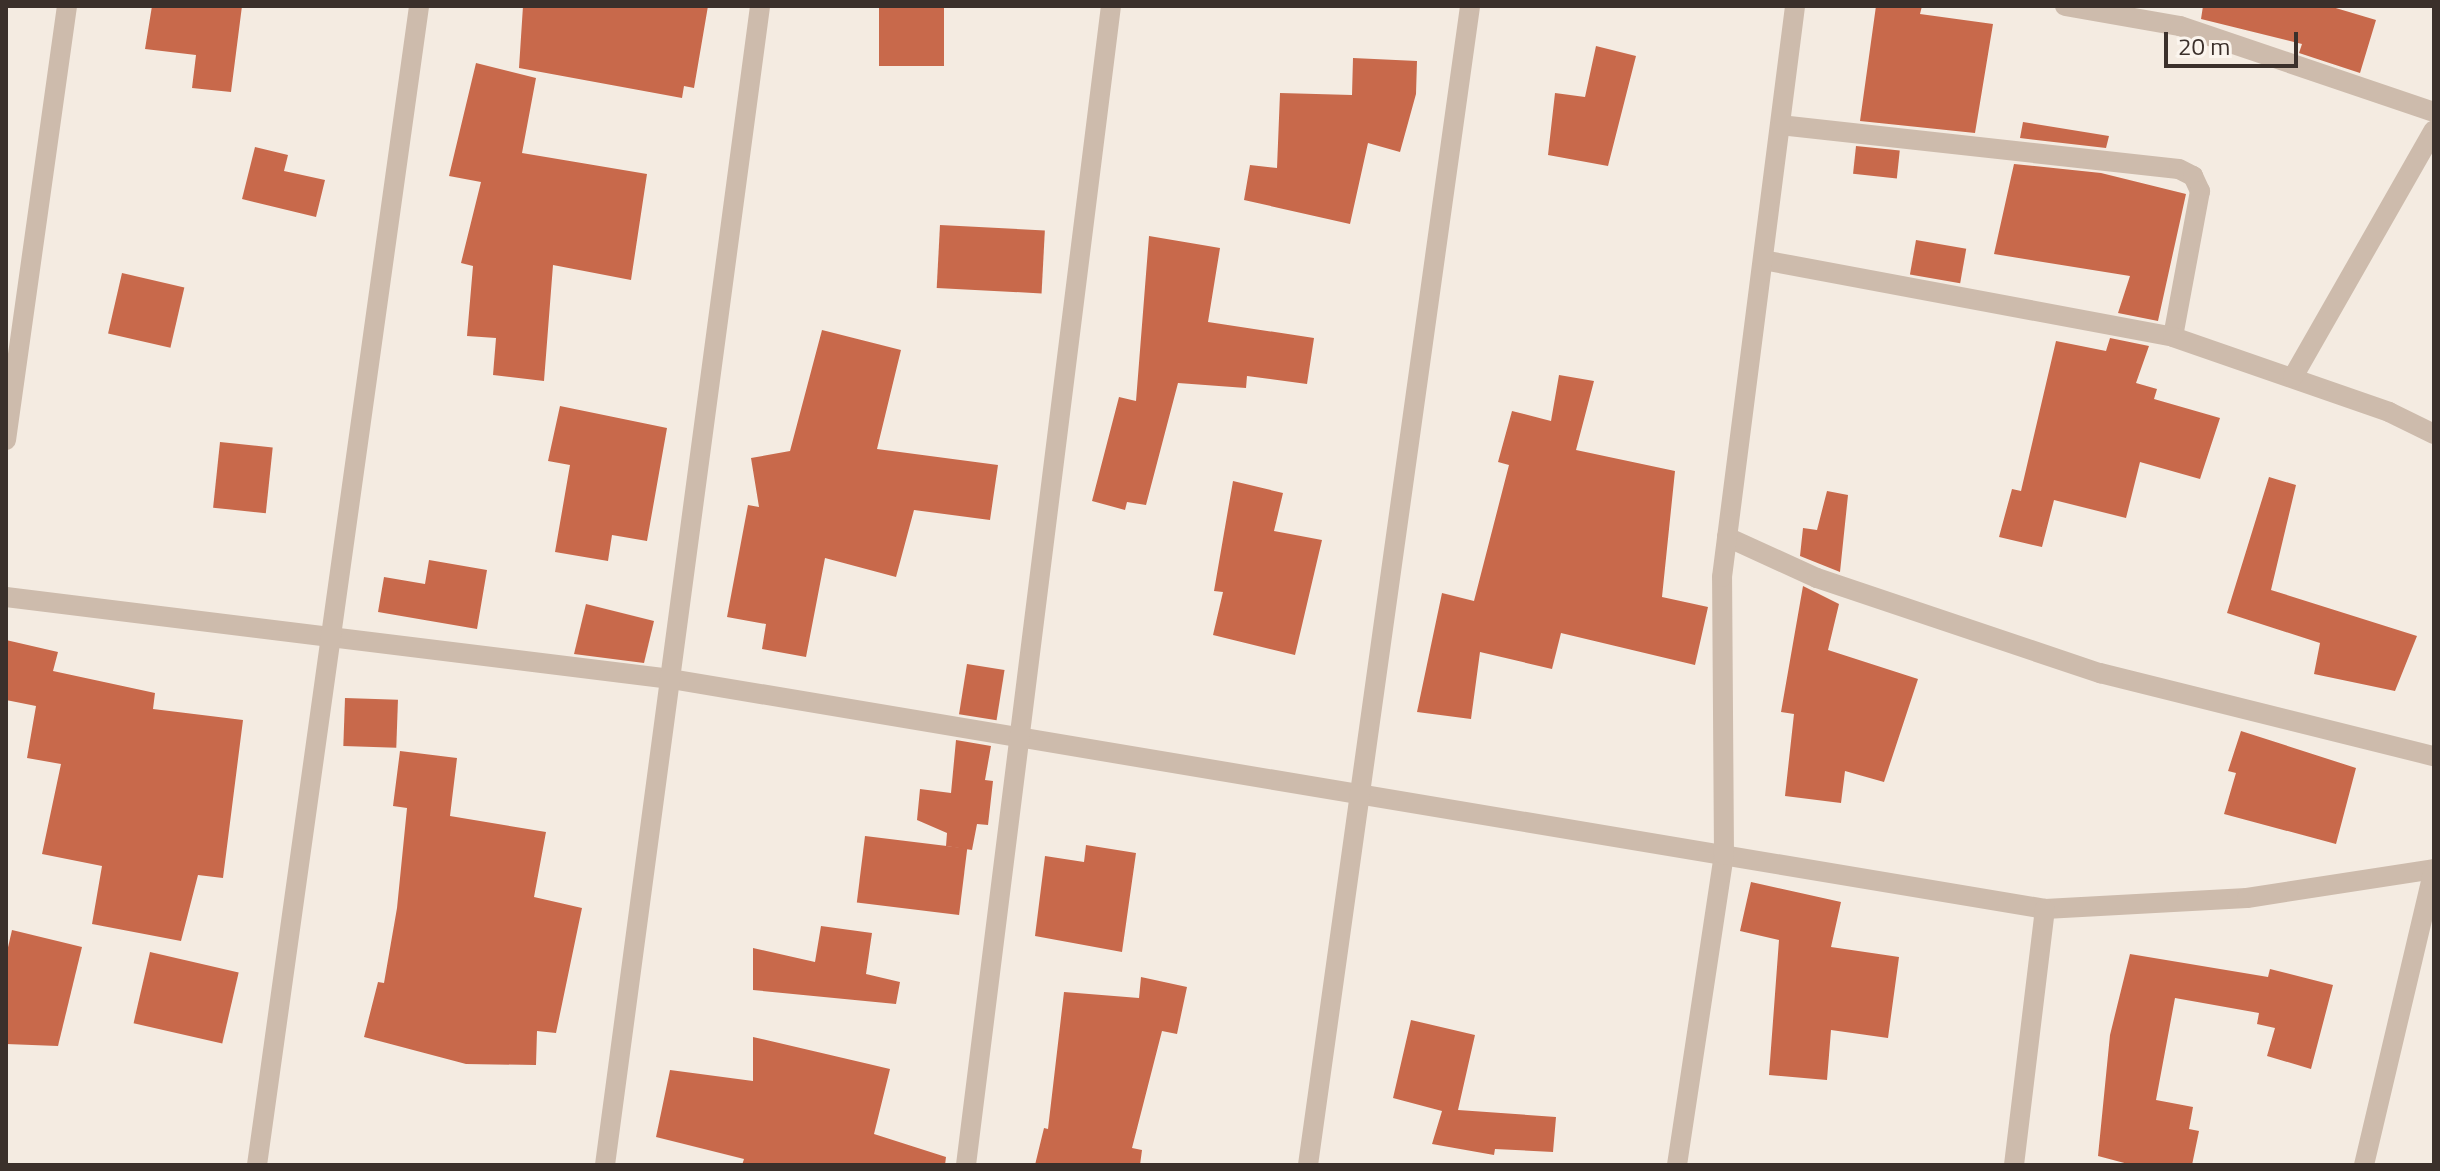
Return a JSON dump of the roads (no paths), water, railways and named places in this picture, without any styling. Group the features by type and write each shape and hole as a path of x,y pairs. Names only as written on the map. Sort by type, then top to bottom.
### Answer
{"street":[{"path":"6,440 67,6"},
{"path":"257,1165 419,6"},
{"path":"605,1165 760,6"},
{"path":"966,1165 1111,6"},
{"path":"1308,1165 1470,6"},
{"path":"1677,1165 1724,855 1722,577 1795,6"},
{"path":"2065,6 2152,13 2180,26 2434,112"},
{"path":"1780,125 2179,169 2193,176 2200,191 2173,337"},
{"path":"2293,377 2434,130"},
{"path":"1763,260 2173,337 2389,412 2434,434"},
{"path":"1727,537 1817,578 2100,673 2434,756"},
{"path":"6,597 671,679 1359,797 2045,909 2247,898 2434,869 2364,1165"},
{"path":"2014,1165 2045,909"}]}
